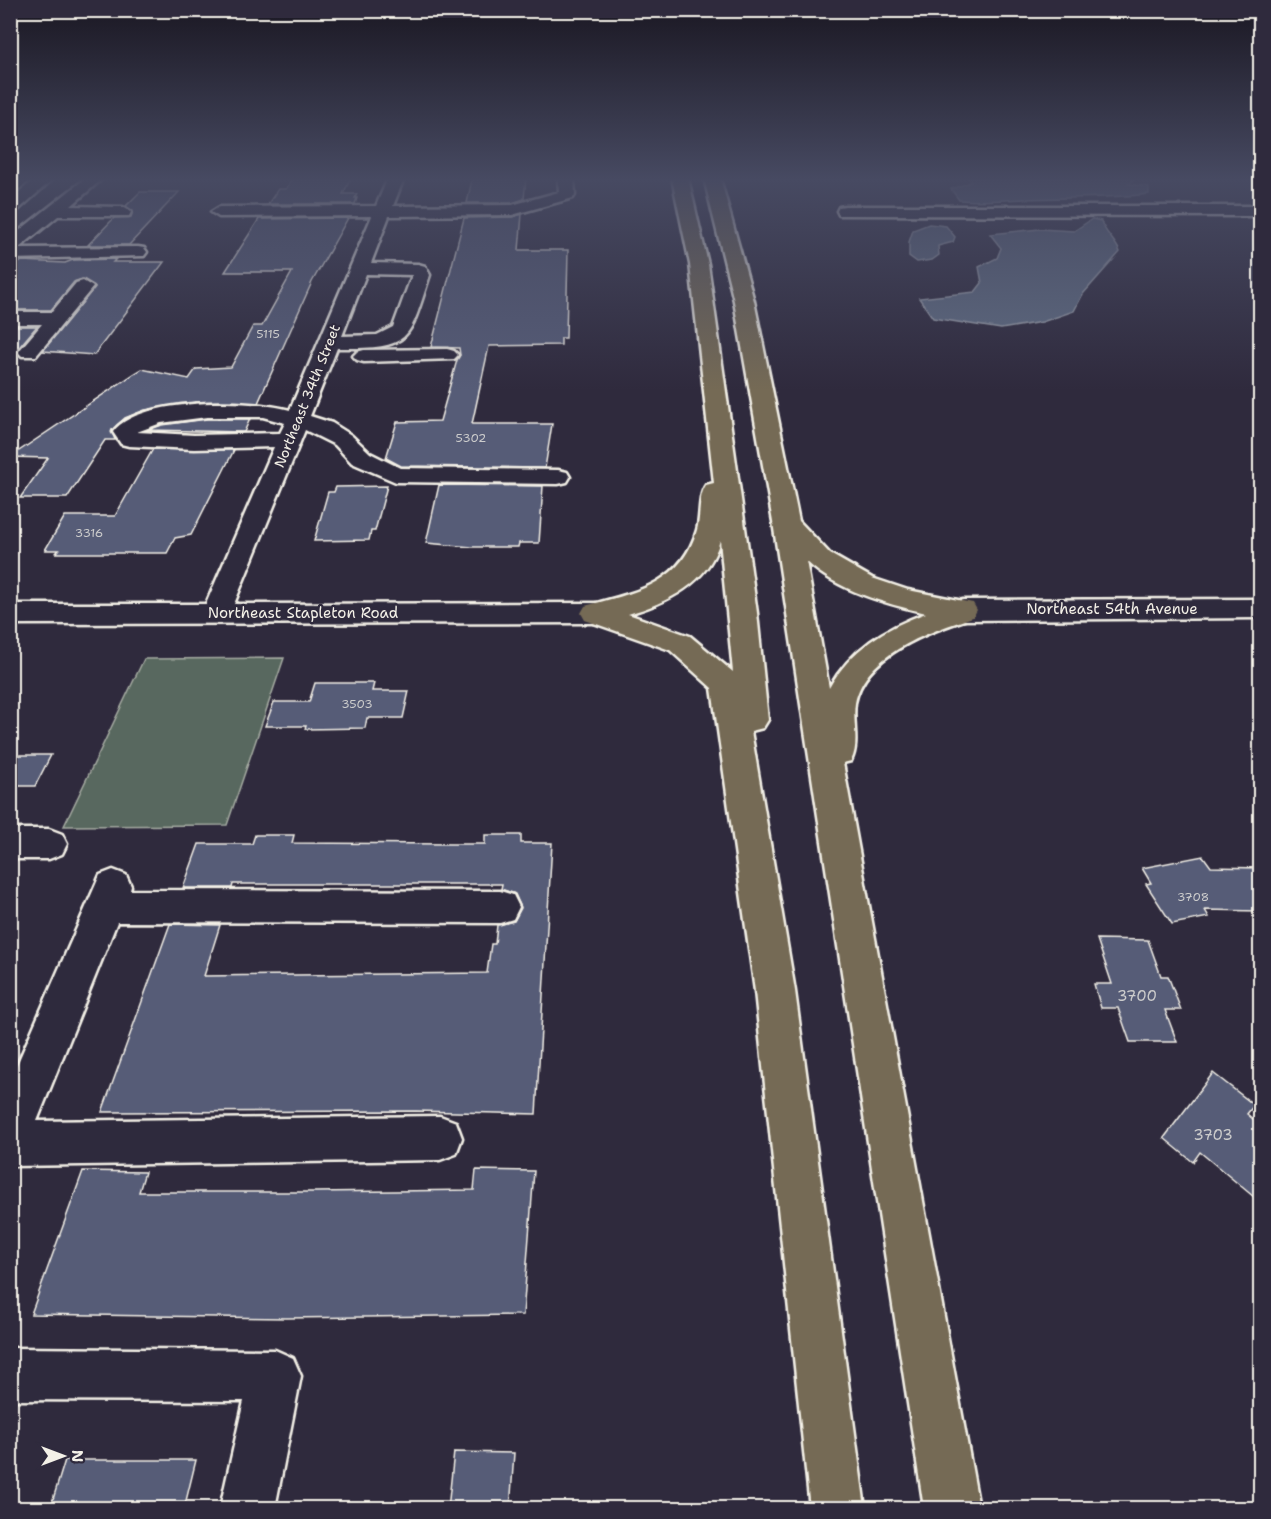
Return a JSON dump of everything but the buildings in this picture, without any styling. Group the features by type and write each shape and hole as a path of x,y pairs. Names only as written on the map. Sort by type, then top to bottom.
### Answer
{"highway":[{"path":"696,249 743,613 774,991"},
{"path":"730,249 744,301 786,522 952,1509"},
{"path":"595,613 644,600 674,586 707,547 714,518 714,386"},
{"path":"786,522 801,543 818,558 857,583 916,603 963,610"},
{"path":"862,975 841,785 838,723 844,688 864,663 890,641 921,624 963,610"},
{"path":"595,613 680,643 727,684 774,991 838,1509"}],"street":[{"name":"Northeast 34th Street","path":"216,613 294,430 367,249"},
{"path":"10,254 138,252"},
{"path":"327,350 396,336 402,330 421,275 418,270 359,268"},
{"path":"29,352 83,287"},
{"path":"10,318 57,318"},
{"path":"327,350 447,355"},
{"path":"294,430 265,410 207,410 158,416 132,424 125,432 129,439 194,442 324,428 343,440 362,458 396,475 558,477"},
{"name":"Northeast 54th Avenue","path":"963,610 1260,609"},
{"name":"Northeast Stapleton Road","path":"10,614 595,613"},
{"path":"10,844 49,844"},
{"path":"10,1134 108,895 500,907"},
{"path":"10,1143 440,1138"},
{"path":"10,1374 275,1376 248,1509"}],"green space":[{"path":"284,658 227,825 64,826 144,659"}],"water":[{"path":"909,249 938,249 939,255 932,260 917,262 909,256"},
{"path":"1001,249 1118,249 1120,252 1083,294 1074,311 1042,322 1001,329 933,318 919,298 975,292 982,283 979,267 997,258"}]}
